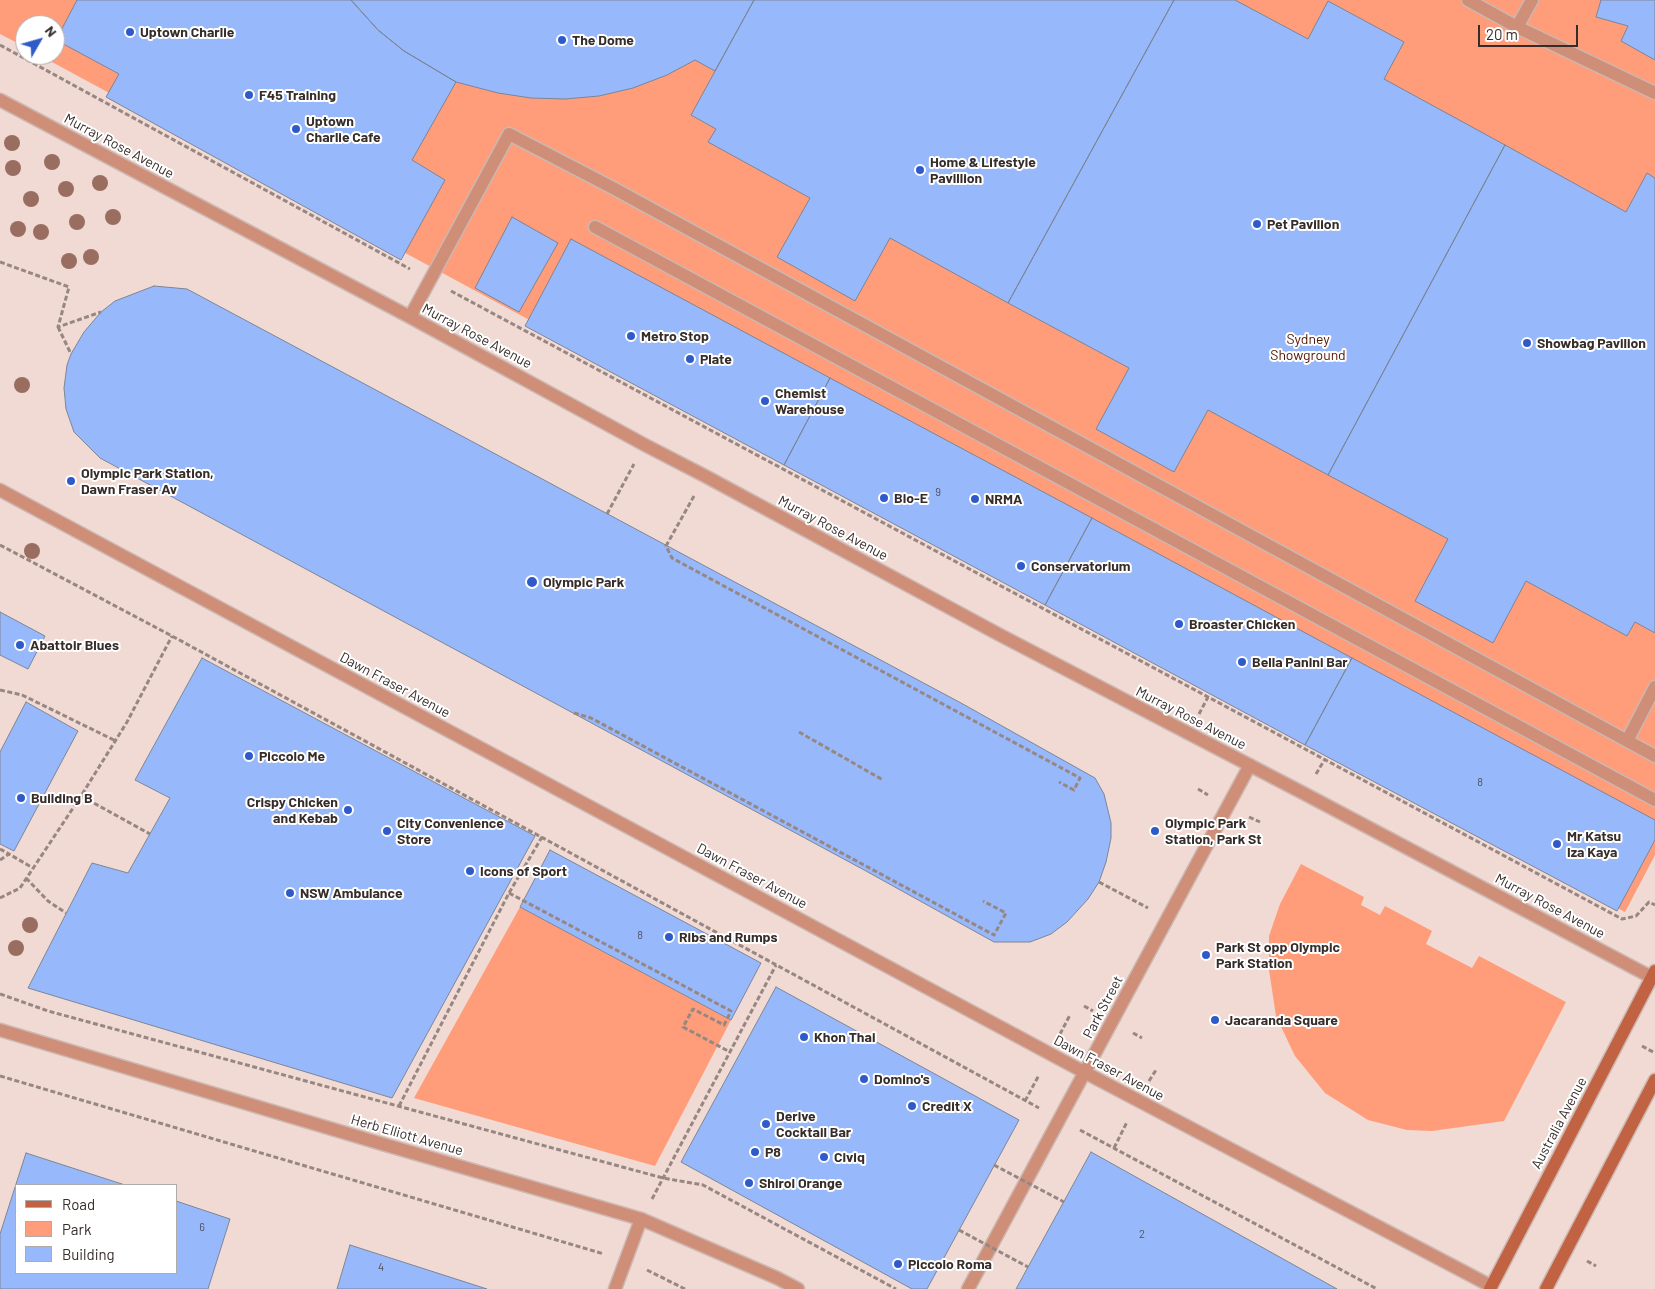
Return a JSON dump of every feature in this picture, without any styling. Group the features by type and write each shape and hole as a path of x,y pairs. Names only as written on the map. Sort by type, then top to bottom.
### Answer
{"main road":[{"name":"Australia Avenue","path":"1490,1288 1654,976"},
{"path":"1546,1289 1655,1080"}],"street":[{"path":"1468,0 1517,27 1655,94"},
{"path":"1517,27 1532,0"},
{"name":"Murray Rose Avenue","path":"0,100 410,316 645,445 1000,635 1654,976"},
{"path":"410,316 509,134 612,188 1655,756"},
{"path":"595,227 1655,800"},
{"name":"Dawn Fraser Avenue","path":"0,490 1490,1288"},
{"path":"1627,741 1655,687"},
{"name":"Park Street","path":"968,1289 1250,765"},
{"name":"Herb Elliott Avenue","path":"0,1030 640,1219 778,1278 798,1289"},
{"path":"615,1289 640,1219"}],"path":[{"path":"0,45 431,280 1622,919 1636,916 1650,902 1655,905"},
{"path":"0,262 68,287 58,327 71,354"},
{"path":"58,327 102,312"},
{"path":"607,514 645,445"},
{"path":"705,476 666,546 672,558 1080,778 1074,790 1059,782"},
{"path":"0,545 172,636 1044,1110"},
{"path":"0,898 20,888 81,796 140,700 172,636"},
{"path":"0,690 22,696 116,741"},
{"path":"1203,706 1208,697"},
{"path":"574,713 591,718 994,935 1006,913 983,902"},
{"path":"799,732 883,780"},
{"path":"1319,769 1325,759"},
{"path":"81,796 150,834"},
{"path":"399,1106 509,893 542,837"},
{"path":"0,849 33,868"},
{"path":"0,860 9,854"},
{"path":"26,878 48,901 66,913"},
{"path":"1099,882 1168,919"},
{"path":"509,893 731,1011 724,1025 693,1009 683,1027 730,1052"},
{"path":"640,1219 776,965"},
{"path":"0,994 48,1012 663,1178 703,1185 896,1289"},
{"path":"0,1076 626,1260 685,1289"},
{"path":"1025,1101 1035,1082"},
{"path":"1074,1126 1377,1289"},
{"path":"1114,1148 1123,1130"},
{"path":"994,1165 1064,1202"},
{"path":"959,1230 1028,1267"},
{"path":"1585,1260 1596,1266"}],"green space":[{"name":"Sydney Showground","path":"0,0 1655,0 1655,855 1625,912 58,65 65,65 65,15 15,15 15,42 0,34"},
{"path":"1301,864 1364,897 1361,905 1380,915 1385,906 1432,931 1426,944 1472,968 1479,956 1566,1002 1504,1121 1432,1131 1407,1130 1368,1120 1325,1093 1295,1056 1276,1016 1269,970 1269,936 1280,904"},
{"path":"520,907 731,1020 655,1166 414,1098"}],"building":[{"name":"Uptown Charlie Cafe","path":"77,0 351,0 378,30 404,51 456,82 412,160 445,180 401,260 106,97 119,74 65,45 65,23"},
{"name":"The Dome","path":"351,0 754,0 715,71 695,60 667,75 633,88 599,96 565,99 531,98 498,93 456,82 404,51 378,30"},
{"name":"Home & Lifestyle Pavillion","path":"754,0 1174,0 1008,303 890,238 855,301 777,257 810,198 708,142 716,129 691,115"},
{"name":"Pet Pavilion","path":"1174,0 1235,0 1308,39 1328,1 1404,42 1384,79 1505,145 1328,475 1208,410 1174,472 1096,429 1129,368 1008,303"},
{"path":"1601,0 1655,0 1655,60 1621,41 1628,26 1596,17"},
{"name":"Showbag Pavilion","path":"1505,145 1626,212 1647,173 1655,178 1655,633 1635,622 1627,636 1526,581 1493,643 1415,601 1448,539 1328,475"},
{"path":"512,217 558,243 519,312 475,288"},
{"path":"571,239 830,378 784,465 525,326"},
{"name":"Olympic Park","path":"154,286 187,289 961,703 1095,778 1104,794 1111,823 1111,838 1099,882 1088,899 1067,922 1051,934 1030,942 994,942 100,458 74,432 66,409 64,388 67,365 84,332 101,312 115,301"},
{"path":"830,378 1092,518 1045,605 784,465"},
{"path":"1092,518 1352,658 1305,745 1045,605"},
{"name":"Abattoir Blues","path":"0,612 45,636 28,669 0,655"},
{"name":"NSW Ambulance","path":"202,658 535,836 392,1098 28,988 92,863 128,873 170,798 135,780"},
{"path":"1352,658 1655,820 1655,840 1617,911 1305,745"},
{"name":"Building B","path":"26,702 78,731 14,851 0,844 0,752"},
{"path":"550,850 761,963 731,1020 520,907"},
{"path":"776,987 1019,1120 927,1289 912,1289 681,1162"},
{"path":"1091,1152 1337,1289 1016,1289"},
{"path":"26,1153 122,1184 16,1184"},
{"path":"15,1187 15,1274 178,1274 178,1202 230,1219 208,1289 0,1289 0,1234"},
{"path":"350,1245 487,1289 337,1289"}],"place":[{"name":"Uptown Charlie","path":"130,32"},
{"name":"The Dome","path":"562,40"},
{"name":"F45 Training","path":"249,95"},
{"name":"Uptown Charlie Cafe","path":"296,129"},
{"name":"Home & Lifestyle Pavillion","path":"920,170"},
{"name":"Pet Pavilion","path":"1257,224"},
{"name":"Metro Stop","path":"631,336"},
{"name":"Showbag Pavilion","path":"1527,343"},
{"name":"Plate","path":"690,359"},
{"name":"Chemist Warehouse","path":"765,401"},
{"name":"Olympic Park Station, Dawn Fraser Av","path":"71,481"},
{"name":"Bio-E","path":"884,498"},
{"name":"NRMA","path":"975,499"},
{"name":"Conservatorium","path":"1021,566"},
{"name":"Olympic Park","path":"532,582"},
{"name":"Broaster Chicken","path":"1179,624"},
{"name":"Abattoir Blues","path":"20,645"},
{"name":"Bella Panini Bar","path":"1242,662"},
{"name":"Piccolo Me","path":"249,756"},
{"name":"Building B","path":"21,798"},
{"name":"Crispy Chicken and Kebab","path":"348,810"},
{"name":"City Convenience Store","path":"387,831"},
{"name":"Olympic Park Station, Park St","path":"1155,831"},
{"name":"Mr Katsu Iza Kaya","path":"1557,844"},
{"name":"Icons of Sport","path":"470,871"},
{"name":"NSW Ambulance","path":"290,893"},
{"name":"Ribs and Rumps","path":"669,937"},
{"name":"Park St opp Olympic Park Station","path":"1206,955"},
{"name":"Jacaranda Square","path":"1215,1020"},
{"name":"Khon Thai","path":"804,1037"},
{"name":"Domino's","path":"864,1079"},
{"name":"Credit X","path":"912,1106"},
{"name":"Derive Cocktail Bar","path":"766,1124"},
{"name":"P8","path":"755,1152"},
{"name":"Civiq","path":"824,1157"},
{"name":"Shiroi Orange","path":"749,1183"},
{"name":"Piccolo Roma","path":"898,1264"}]}
